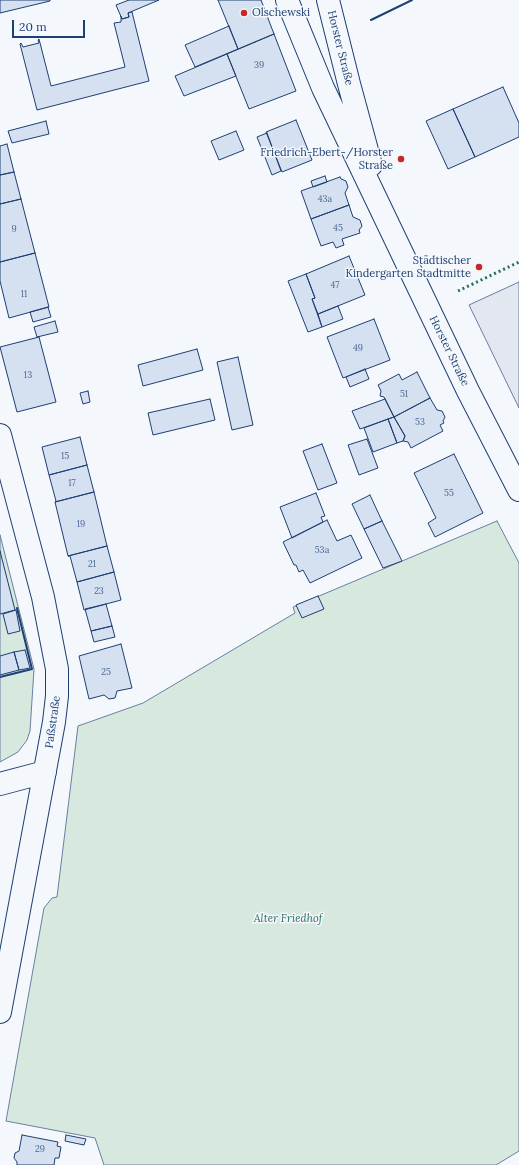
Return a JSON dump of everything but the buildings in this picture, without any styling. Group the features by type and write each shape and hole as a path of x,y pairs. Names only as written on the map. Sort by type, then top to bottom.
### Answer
{"main road":[{"name":"Horster Straße","path":"287,0 323,88 468,390 519,490"},
{"name":"Horster Straße","path":"328,0 349,84 372,166 382,211"},
{"name":"Paßstraße","path":"0,435 43,598 57,669 57,696 54,722 0,1012"},
{"path":"0,784 45,772"}],"green space":[{"name":"Alter Friedhof","path":"497,521 519,563 519,1151 496,1165 104,1165 95,1138 6,1121 44,908 52,898 57,897 78,726 143,703 295,613 293,607"},
{"path":"0,535 34,669 30,731 27,740 18,752 0,762"}],"shaded area":[{"path":"519,282 519,408 469,305"}],"hedge":[{"path":"458,291 519,262"}],"wall":[{"path":"371,20 412,0"},
{"path":"0,677 32,669 17,608"}],"place":[{"name":"Olschewski","path":"244,13"},
{"name":"Friedrich-Ebert-/Horster Straße","path":"401,159"},
{"name":"Städtischer Kindergarten Stadtmitte","path":"479,267"}]}
